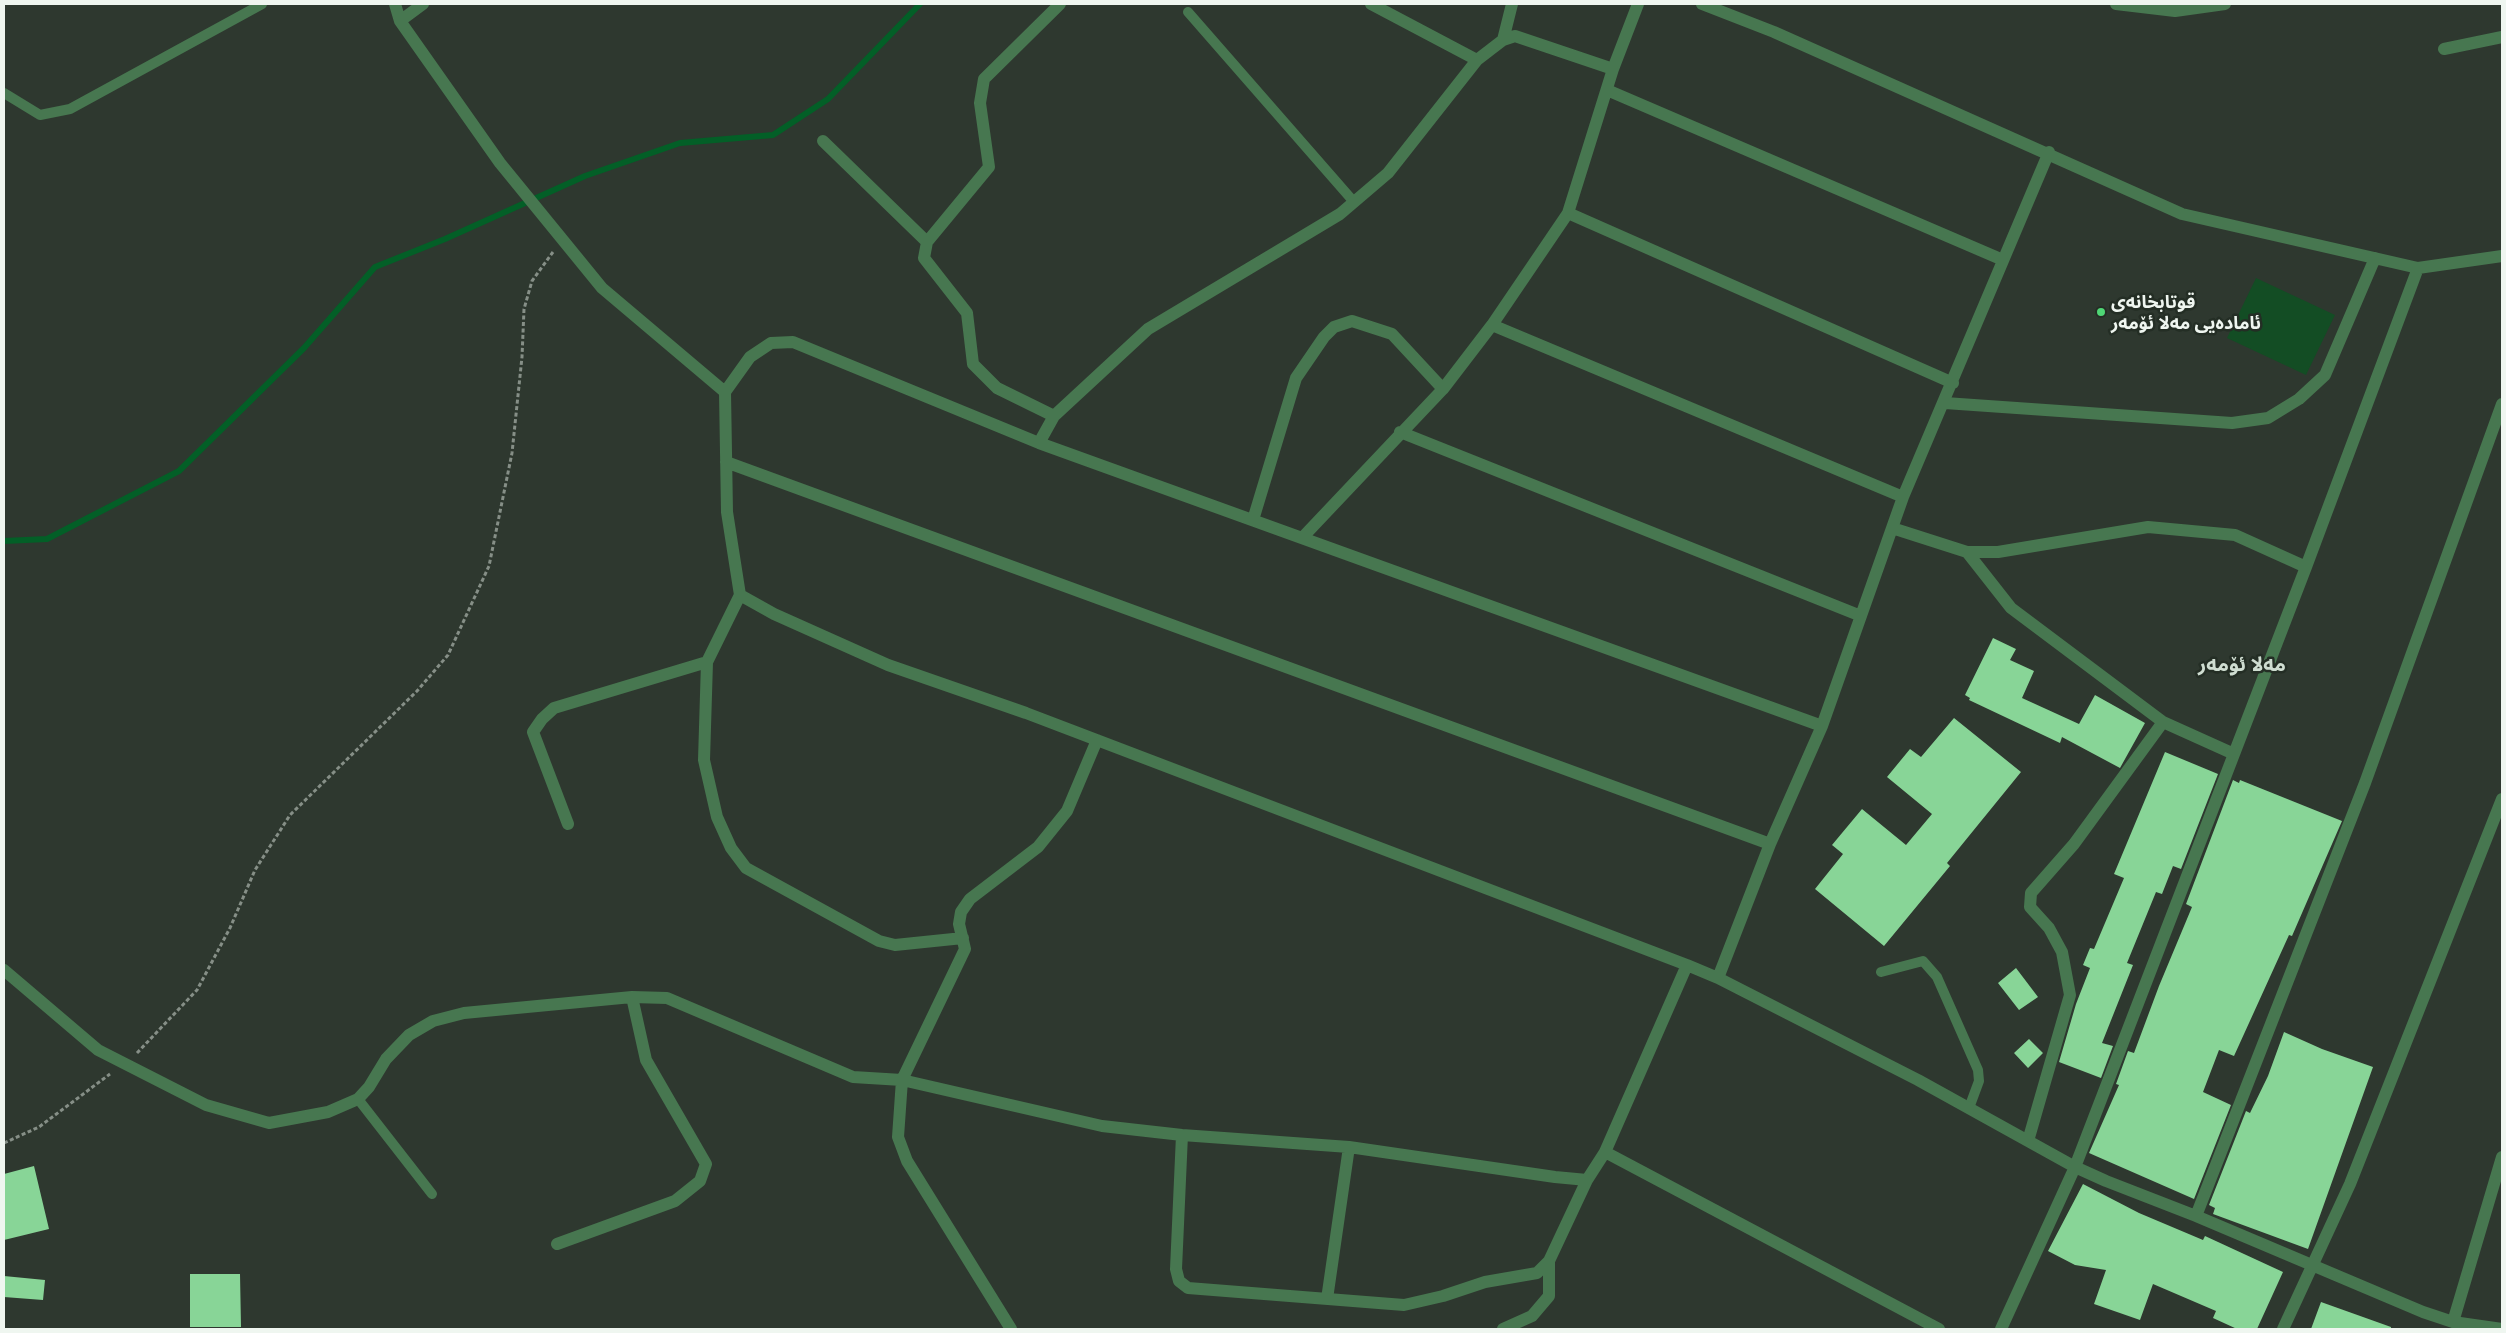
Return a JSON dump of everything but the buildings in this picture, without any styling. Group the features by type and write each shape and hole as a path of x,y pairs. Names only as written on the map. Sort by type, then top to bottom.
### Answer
{"street":[{"path":"395,4 400,21 500,163 602,288 725,392"},
{"path":"400,21 423,4"},
{"path":"1054,416 997,388 972,364 967,313 924,258 927,242 989,167 980,103 984,79 1060,4"},
{"path":"1371,4 1477,60"},
{"path":"1503,40 1512,4"},
{"path":"1302,538 1400,432 1443,389 1492,326 1568,213 1613,69 1638,4"},
{"path":"1702,4 1774,32 2049,152 2182,214 2418,268 2502,256"},
{"path":"2116,4 2175,11 2225,4"},
{"path":"1039,443 1054,416 1148,329 1340,214 1388,173 1477,60 1503,40 1515,36 1613,69"},
{"path":"2444,49 2502,37"},
{"path":"1607,90 2003,260"},
{"path":"823,141 927,242"},
{"path":"1718,978 1770,844 1822,726 1903,497 1945,403 2049,152"},
{"path":"1568,213 1953,383"},
{"path":"1945,403 2232,423 2268,418 2299,399 2325,375 2375,258"},
{"path":"2001,1329 2075,1167 2306,567 2418,268"},
{"path":"1253,520 1296,378 1324,336 1334,327 1352,320 1392,334 1443,389"},
{"path":"1492,326 1903,497"},
{"path":"963,938 895,945 879,941 746,868 731,848 717,817 704,760 707,662 740,595 727,512 725,392 750,357 771,343 793,342 1039,443 1822,726"},
{"path":"2196,1216 2365,784 2502,404"},
{"path":"1400,432 1862,616"},
{"path":"726,462 1770,844"},
{"path":"1892,528 1967,552 1998,552 2148,527 2235,535 2306,567"},
{"path":"1967,552 2011,608 2163,722 2234,754"},
{"path":"740,595 774,614 888,665 1097,740 1687,965 1718,978 1970,1108 2075,1167 2423,1312 2453,1322 2502,1329"},
{"path":"568,824 533,732 542,719 554,708 707,662"},
{"path":"2028,1141 2070,995 2062,952 2049,928 2030,907 2031,893 2074,844 2163,722"},
{"path":"1011,1329 906,1161 898,1138 902,1080 960,965 965,949 959,924 960,912 970,898 1038,847 1067,811 1097,740"},
{"path":"2283,1329 2350,1184 2502,799"},
{"path":"1182,1135 1176,1269 1180,1281 1188,1288 1404,1305 1443,1296 1485,1282 1537,1273 1549,1261 1587,1180 1605,1152 1687,965"},
{"path":"4,970 98,1050 206,1105 269,1123 328,1112 358,1099 369,1087 386,1059 409,1035 433,1021 464,1013 632,997 667,998 853,1077 902,1080 1102,1126 1182,1135 1349,1147 1587,1180"},
{"path":"557,1244 675,1201 700,1182 706,1164 646,1060 632,997"},
{"path":"1327,1300 1349,1147"},
{"path":"1605,1152 1939,1329"},
{"path":"2453,1322 2502,1157"},
{"path":"1503,1329 1532,1316 1549,1296 1549,1261"}],"lane":[{"path":"4,93 40,115 70,109 262,4"},
{"path":"1188,12 1354,202"},
{"path":"1881,972 1923,961 1937,977 1978,1070 1980,1081 1970,1108"},
{"path":"358,1099 432,1194"}],"path":[{"path":"4,1143 39,1127 125,1063 139,1051 197,990 230,928 255,870 290,815 418,691 448,655 489,566 512,453 522,358 524,309 532,281 562,240"}],"green space":[{"path":"2256,278 2335,315 2306,375 2227,338"}],"waterway":[{"path":"4,541 47,539 179,471 304,348 375,267 445,239 585,176 680,143 773,135 828,99 920,4"}],"place":[{"name":"قوتابخانەی ئامادەیی مەلا ئۆمەر","path":"2101,312"}],"district":[{"name":"مەلا ئۆمەر","path":"2242,665"}]}
